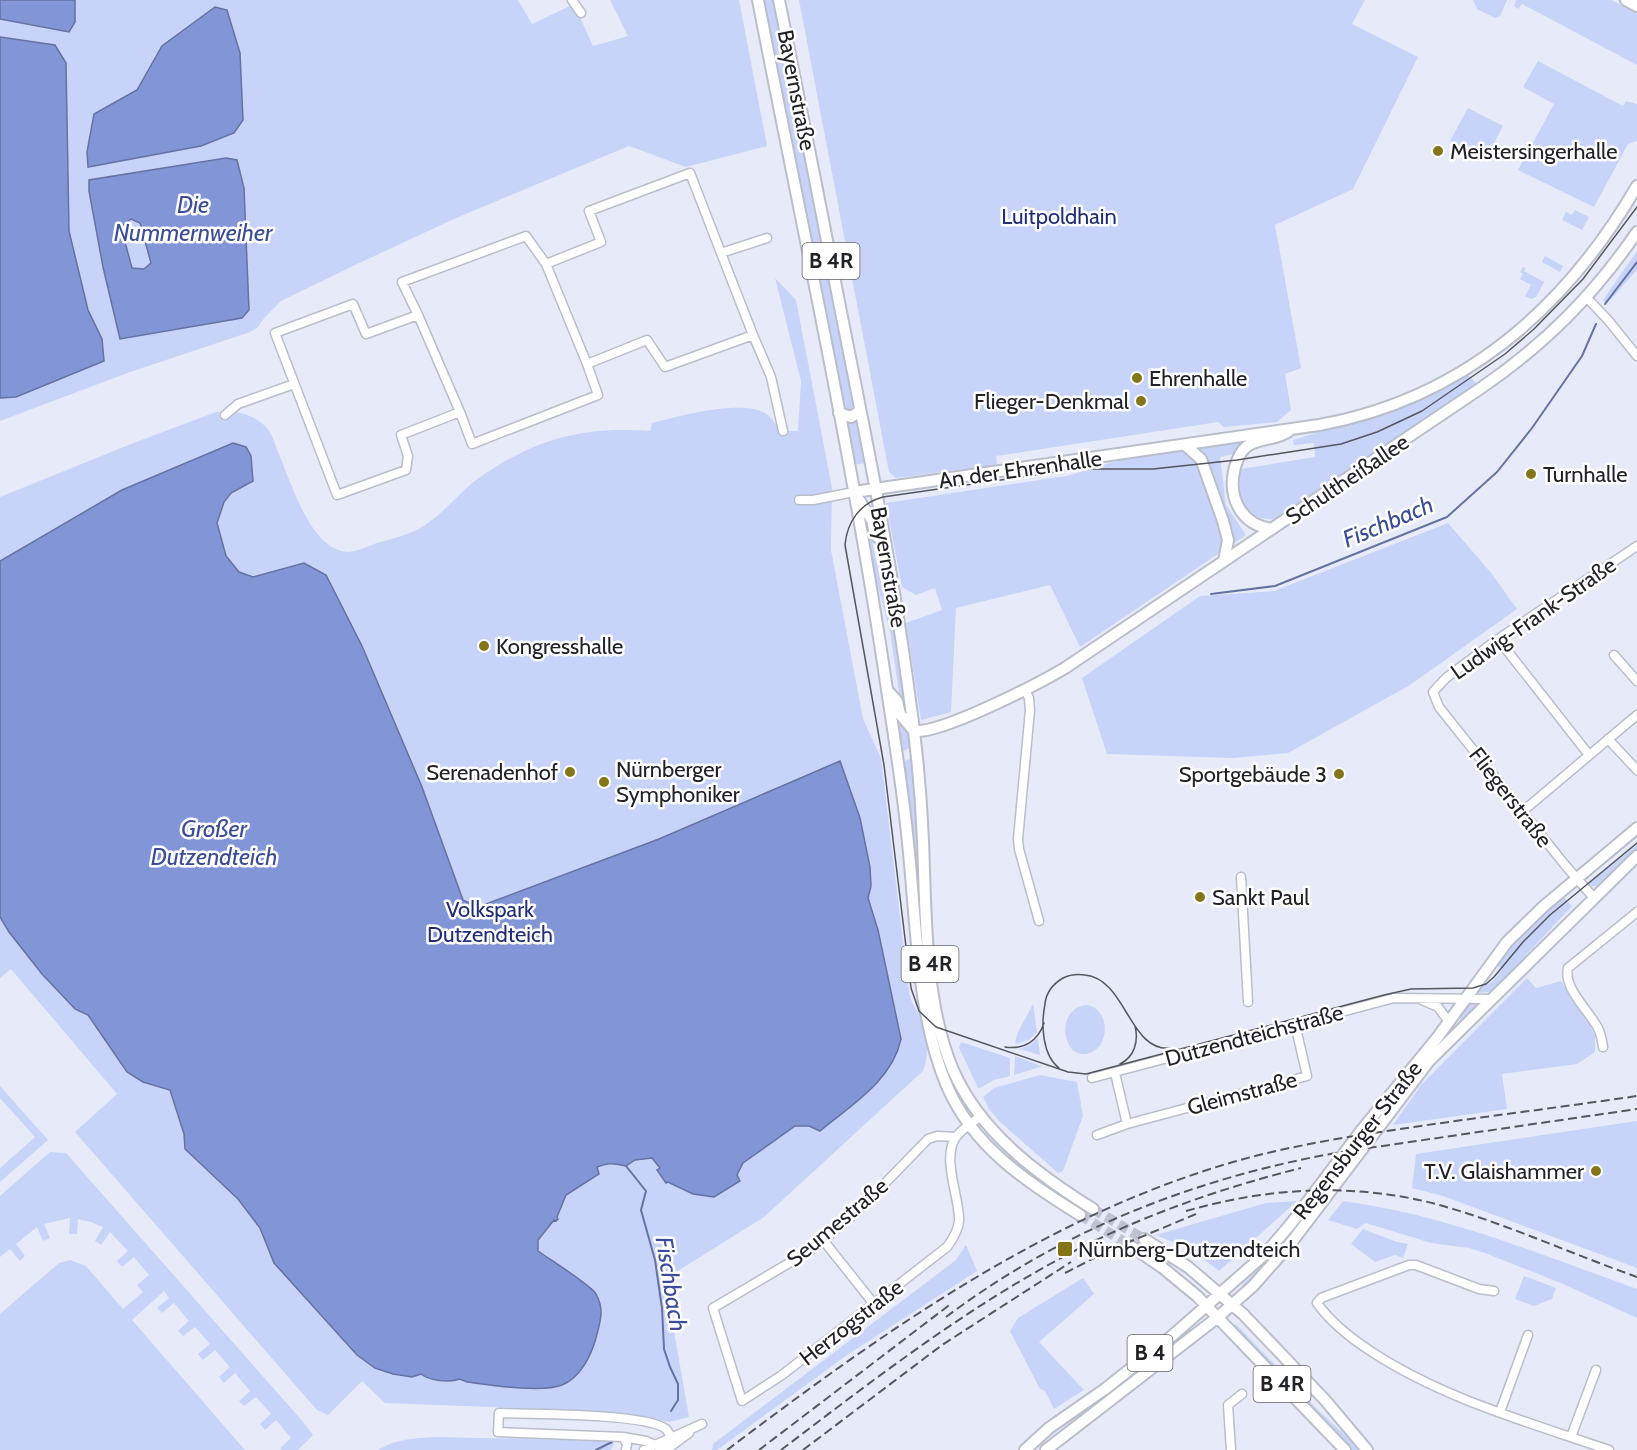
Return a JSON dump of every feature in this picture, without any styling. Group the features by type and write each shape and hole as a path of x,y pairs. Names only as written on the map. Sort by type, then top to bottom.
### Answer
{"main road":[{"name":"Bayernstraße","path":"758,0 854,492 903,802 929,1022 943,1077 954,1102 969,1125"},
{"name":"Bayernstraße","path":"779,0 886,546 914,731 922,824 927,931 938,1019 945,1049 954,1073 981,1116"},
{"path":"1626,0 1637,6"},
{"name":"Schultheißallee","path":"1185,445 1342,421 1392,406 1447,381 1480,361 1521,328 1560,290 1598,244 1637,186"},
{"name":"Schultheißallee","path":"914,731 922,732 938,728 1025,690 1072,664 1506,370 1547,338 1587,298 1637,232"},
{"path":"839,413 851,417 860,411"},
{"path":"1272,530 1257,526 1239,510 1234,498 1234,471 1241,454 1249,446 1280,438 1292,429"},
{"path":"1185,445 1201,459 1223,521 1228,540 1224,561"},
{"name":"An der Ehrenhalle","path":"854,492 1185,445"},
{"name":"B 4R","path":"854,492 872,520 875,534 886,546"},
{"path":"887,690 897,701 900,714 914,731"},
{"name":"Regensburger Straße","path":"1025,1450 1049,1428 1114,1383 1207,1306 1278,1239 1360,1131 1449,1022 1489,965 1513,936 1637,828"},
{"name":"Regensburger Straße","path":"1045,1450 1218,1317 1262,1277 1292,1243 1423,1068 1637,856"},
{"name":"B 4R","path":"981,1116 1031,1167 1093,1209"},
{"name":"B 4R","path":"969,1125 1009,1167 1080,1215"},
{"name":"B 4R","path":"1144,1239 1188,1267 1233,1305 1325,1400 1367,1450"},
{"name":"B 4R","path":"1131,1246 1175,1277 1207,1306 1345,1450"},
{"path":"1045,1450 1043,1443 1049,1428"}],"street":[{"path":"572,0 581,14"},
{"path":"546,264 601,242 589,211 690,173 771,377 783,431"},
{"path":"526,236 546,264 598,395 472,444 402,282 526,236"},
{"path":"721,253 767,238"},
{"path":"1587,298 1637,356"},
{"path":"418,315 366,334 352,304 275,333 337,495 405,470 408,456 401,435 460,412"},
{"path":"587,364 647,340 665,367 753,335"},
{"path":"225,415 238,404 294,384"},
{"path":"799,500 813,500 854,492"},
{"name":"Ludwig-Frank-Straße","path":"1433,692 1446,678 1498,639 1637,546"},
{"path":"1498,639 1589,755"},
{"path":"1614,655 1637,681"},
{"path":"1025,690 1029,698 1030,710 1018,838 1039,921"},
{"name":"Fliegerstraße","path":"1433,692 1435,702 1576,879 1594,898"},
{"path":"1522,811 1637,715"},
{"path":"1608,739 1637,770"},
{"path":"1241,877 1248,1002"},
{"path":"1604,1047 1599,1030 1568,983 1568,968 1637,912"},
{"path":"1416,997 1438,1007 1449,1022"},
{"name":"Dutzendteichstraße","path":"1092,1078 1394,998 1492,999"},
{"name":"Gleimstraße","path":"1097,1135 1127,1124 1307,1076 1295,1024"},
{"path":"1114,1073 1127,1124"},
{"path":"956,1137 981,1116"},
{"name":"Seumestraße","path":"742,1401 713,1308 811,1250 858,1210 928,1139 937,1136 956,1137"},
{"name":"Herzogstraße","path":"742,1401 782,1375 947,1247 955,1235 959,1219 951,1157 952,1143 956,1137"},
{"path":"823,1240 874,1304"},
{"path":"1494,1291 1479,1289 1408,1264 1314,1300 1323,1312 1356,1341 1399,1370 1436,1388 1609,1450"},
{"path":"1500,1412 1528,1335"},
{"path":"1571,1437 1596,1370"},
{"path":"1231,1450 1228,1405 1242,1394"},
{"path":"666,1450 657,1444 623,1437 498,1432 499,1413 632,1420 659,1425 666,1429 671,1437"},
{"path":"644,1450 702,1424 666,1450"},
{"path":"623,1437 627,1444 626,1450"},
{"path":"666,1450 671,1437"}],"green space":[{"path":"0,0 518,0 532,24 574,4 593,46 628,36 610,0 739,0 767,146 686,167 629,146 456,218 281,301 257,328 250,332 130,372 0,421"},
{"path":"763,0 775,0 826,257 814,259"},
{"name":"Luitpoldhain","path":"799,0 1365,0 1352,24 1418,57 1353,189 1275,225 1301,368 1285,374 1291,410 1277,422 1224,427 1218,422 996,456 997,467 896,478 889,472"},
{"path":"1473,0 1507,0 1500,16 1495,18 1477,9"},
{"path":"1516,0 1612,0 1637,14 1637,65 1522,4 1518,9 1514,6"},
{"path":"1538,61 1623,106 1626,101 1637,104 1637,141 1628,144 1594,207 1518,170 1554,104 1523,87"},
{"path":"1468,108 1503,126 1485,160 1450,141"},
{"path":"1575,210 1589,217 1582,230 1562,220 1566,212 1572,215"},
{"path":"1637,251 1637,270 1606,305 1603,300"},
{"path":"1545,256 1563,266 1560,272 1542,262"},
{"path":"827,267 866,463 853,465 847,411 830,348 815,270"},
{"path":"1523,267 1526,268 1524,271 1544,282 1536,297 1531,299 1525,296 1531,285 1520,279"},
{"name":"Großer Dutzendteich","path":"775,278 796,300 832,488 831,550 863,719 881,758 909,992 927,1034 925,1066 923,1071 764,1217 665,1279 689,1417 669,1422 597,1411 385,1403 362,1381 328,1415 317,1410 75,1132 117,1094 11,969 0,978 0,497 216,412 236,412 255,418 268,429 296,496 312,527 334,548 351,552 417,530 435,517 468,486 503,462 562,437 604,431 650,431 652,423 725,408 754,409 771,418 780,431 798,431 801,381"},
{"path":"1467,374 1477,384 1276,520 1256,516 1246,507 1240,489 1241,469 1315,457 1314,443 1294,445 1293,440 1409,404"},
{"path":"1245,439 1235,454 1220,457 1226,505 1246,535 1080,647 1050,585 956,608 951,712 921,720 906,623 942,610 935,588 916,595 902,587 886,503 1067,476 1133,456"},
{"path":"864,519 868,522 897,643 907,712 902,710 901,706 890,632"},
{"path":"1448,523 1492,574 1517,609 1410,685 1288,753 1233,758 1107,754 1082,678 1200,596 1274,591"},
{"path":"899,720 910,730 912,747 901,752 897,721"},
{"path":"914,757 917,783 923,954 902,762"},
{"path":"1637,845 1637,849 1600,884 1592,886 1588,884"},
{"path":"1562,895 1572,906 1494,989 1489,992 1474,993 1477,989 1492,982 1502,970 1497,965 1492,971 1510,945"},
{"path":"1527,978 1536,988 1561,981 1585,1015 1595,1036 1595,1052 1577,1064 1502,1074 1507,1109 1393,1125 1421,1085"},
{"path":"1467,1003 1479,1004 1460,1023 1461,1011"},
{"path":"1033,1004 1037,1032 1029,1040 1015,1044 1017,1034"},
{"path":"1086,1005 1095,1008 1101,1014 1105,1031 1099,1047 1083,1054 1070,1047 1065,1031 1070,1014"},
{"path":"1038,1038 1040,1055 1019,1049 1030,1045"},
{"path":"961,1042 1010,1058 1010,1076 994,1080 978,1088 959,1048"},
{"path":"1015,1056 1041,1066 1014,1075"},
{"path":"1040,1075 1077,1082 1083,1116 1063,1171 1058,1173 999,1121 983,1097 994,1088"},
{"path":"0,1086 48,1140 0,1182 0,1168 35,1137 0,1098"},
{"path":"1637,1121 1637,1268 1443,1196 1412,1188 1416,1154"},
{"path":"1363,1133 1367,1136 1286,1243 1244,1289 1242,1285 1278,1250"},
{"path":"50,1152 66,1153 304,1423 313,1435 298,1450 280,1448 291,1438 276,1420 265,1430 260,1424 271,1414 256,1397 244,1406 239,1401 250,1391 235,1373 224,1383 219,1377 230,1367 215,1350 203,1360 198,1354 210,1344 195,1327 183,1336 178,1331 189,1321 174,1303 162,1313 157,1308 169,1298 164,1291 132,1320 245,1450 0,1450 0,1314 59,1263 70,1260 86,1266 123,1309 143,1292 137,1285 149,1275 134,1257 122,1267 117,1261 128,1251 110,1232 101,1245 95,1241 103,1227 78,1219 77,1234 69,1234 70,1218 44,1224 50,1238 43,1241 37,1227 16,1244 25,1256 20,1261 10,1249 0,1257 0,1196"},
{"path":"1297,1201 1219,1271 1192,1250 1156,1235 1266,1203"},
{"path":"1343,1201 1381,1207 1456,1226 1528,1249 1637,1289 1637,1318 1561,1283 1485,1253 1469,1248 1431,1243 1366,1223 1357,1229 1328,1220"},
{"path":"1363,1229 1408,1244 1403,1258 1395,1255 1375,1262 1351,1244"},
{"path":"966,1245 977,1271 847,1355 717,1450 712,1450 713,1444 956,1260"},
{"path":"1524,1276 1556,1288 1552,1299 1534,1306 1515,1299"},
{"path":"1083,1278 1094,1294 1039,1342 1084,1390 1054,1409 1045,1391 1040,1389 1010,1331 1018,1318"},
{"path":"1236,1324 1320,1412 1361,1450 1351,1450 1233,1326"},
{"path":"439,1437 611,1441 614,1444 611,1450 378,1450 400,1441"}],"water":[{"path":"0,0 75,0 75,22 69,32 0,19"},
{"name":"Die Nummernweiher","path":"215,7 227,10 240,53 243,120 234,133 201,146 88,167 87,152 94,114 137,90 162,46"},
{"path":"0,37 55,45 66,63 69,231 88,310 102,339 104,361 16,397 0,398"},
{"name":"Die Nummernweiher","path":"226,158 237,160 244,188 249,310 242,318 120,339 103,267 89,180","holes":["131,219 140,223 151,263 144,269 132,268 121,227"]},
{"name":"Großer Dutzendteich","path":"233,443 246,447 251,456 253,481 231,493 224,502 217,523 226,556 239,572 253,577 304,563 326,575 362,646 422,787 463,900 478,907 659,839 840,761 860,818 870,867 871,886 868,898 878,930 901,1039 896,1054 880,1080 857,1102 820,1131 809,1126 795,1126 743,1163 737,1175 740,1181 714,1197 693,1194 666,1183 657,1170 660,1168 652,1158 635,1160 626,1166 610,1164 597,1167 599,1174 566,1195 558,1219 554,1220 538,1240 538,1251 593,1290 599,1300 601,1311 596,1338 588,1359 574,1377 562,1385 529,1388 467,1382 460,1379 440,1381 421,1374 412,1377 375,1368 357,1355 274,1263 260,1228 238,1199 185,1149 184,1134 170,1090 143,1082 127,1072 88,1015 75,1009 42,974 0,917 0,561 122,490"}],"waterway":[{"name":"Fischbach","path":"1605,304 1637,262"},
{"name":"Fischbach","path":"1211,594 1275,586 1447,517 1497,472 1532,428 1582,356 1596,324"},
{"name":"Fischbach","path":"626,1166 646,1191 641,1210 655,1260 662,1308 664,1349 678,1384 678,1400 671,1411"},
{"name":"Fischbach","path":"596,1450 612,1442"}],"tunnel":[{"path":"1093,1209 1144,1239"},
{"path":"1080,1215 1131,1246"}],"tram line":[{"path":"1637,207 1583,279 1534,329 1505,354 1422,411 1377,432 1341,444 1237,460 1153,469 1076,469 883,497 868,504 856,515 846,537 845,545 884,765 911,988 919,1011 936,1027 1068,1072 1086,1074 1384,995 1411,989 1473,988 1486,984 1494,977 1523,942 1550,915 1637,843"},
{"path":"1059,1068 1053,1062 1046,1047 1043,1030 1044,1012 1051,989 1059,980 1071,975 1085,975 1099,980 1120,1001 1146,1040 1158,1047 1172,1048"},
{"path":"1005,1047 1012,1048 1029,1043 1038,1035 1044,1023"},
{"path":"1120,1064 1129,1057 1134,1048 1135,1026"}],"railway":[{"path":"727,1450 845,1363 967,1283 1031,1246 1163,1185 1233,1162 1323,1141 1637,1096"},
{"path":"946,1317 1037,1258 1085,1233 1134,1211 1235,1176 1341,1152 1637,1109"},
{"path":"781,1450 946,1329 1050,1264 1110,1234 1172,1208 1236,1186 1301,1168"},
{"path":"1186,1211 1250,1197 1314,1190 1379,1193 1411,1198 1468,1214 1637,1277"},
{"path":"1065,1273 1110,1250 1196,1214"},
{"path":"803,1450 942,1345 1071,1262"},
{"path":"759,1450 952,1303"}],"place":[{"name":"Meistersingerhalle","path":"1438,151"},
{"name":"Ehrenhalle","path":"1137,378"},
{"name":"Flieger-Denkmal","path":"1141,401"},
{"name":"Turnhalle","path":"1531,474"},
{"name":"Kongresshalle","path":"484,646"},
{"name":"Serenadenhof","path":"570,772"},
{"name":"Sportgebäude 3","path":"1339,774"},
{"name":"Nürnberger Symphoniker","path":"604,782"},
{"name":"Sankt Paul","path":"1200,897"},
{"name":"T.V. Glaishammer","path":"1596,1171"},
{"name":"Nürnberg-Dutzendteich","path":"1065,1249"}],"park label":[{"name":"Volkspark Dutzendteich","path":"490,922"}]}
